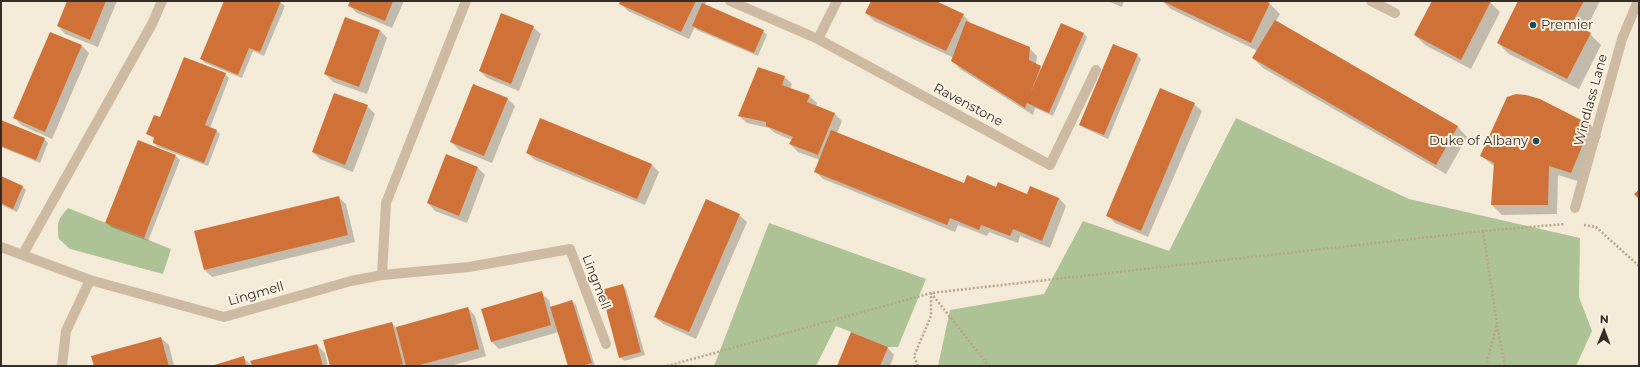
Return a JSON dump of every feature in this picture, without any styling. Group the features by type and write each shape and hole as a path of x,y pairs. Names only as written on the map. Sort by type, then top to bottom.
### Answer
{"street":[{"path":"23,254 152,24 162,1"},
{"path":"382,275 386,203 466,1"},
{"path":"730,1 818,39 837,1"},
{"path":"1371,1 1395,13"},
{"name":"Windlass Lane","path":"1575,208 1622,39 1638,1"},
{"name":"Ravenstone","path":"818,39 1050,164 1096,70"},
{"name":"Lingmell","path":"1,247 90,280 224,317 351,281 382,275 469,267 570,249 606,344"},
{"path":"62,366 66,331 90,280"}],"path":[{"path":"1569,223 1575,208"},
{"path":"667,366 931,293 1483,231 1569,223 1596,227 1639,266"},
{"path":"1483,231 1505,366"},
{"path":"918,366 914,356 931,316 931,293"},
{"path":"931,293 989,366"},
{"path":"1486,366 1497,324"}],"green space":[{"path":"1236,118 1409,199 1580,238 1579,297 1592,331 1576,366 938,366 950,310 1044,294 1083,221 1169,251"},
{"path":"68,208 171,249 163,274 70,249 59,239 58,229 60,219"},
{"path":"769,223 926,279 898,347 888,347 836,326 816,366 714,366"}],"building":[{"path":"67,1 106,1 90,40 57,26"},
{"path":"224,1 281,1 260,52 249,48 238,75 200,59"},
{"path":"350,1 393,1 385,21 348,6"},
{"path":"620,1 696,1 681,32 619,4"},
{"path":"871,1 936,1 964,14 946,51 865,13"},
{"path":"1162,1 1265,1 1270,3 1251,43"},
{"path":"1432,1 1491,1 1461,60 1414,35"},
{"path":"1518,1 1584,1 1572,23 1591,33 1567,79 1497,43"},
{"path":"702,3 764,30 754,53 692,26"},
{"path":"501,13 534,26 511,84 479,71"},
{"path":"345,17 380,30 359,87 324,74"},
{"path":"1275,20 1458,126 1436,165 1252,58"},
{"path":"966,21 1030,47 1029,60 1041,66 1030,94 1061,23 1084,33 1049,113 1027,103 1025,108 951,61"},
{"path":"50,32 82,45 45,132 13,118"},
{"path":"1113,44 1138,54 1104,135 1079,125"},
{"path":"184,57 226,73 205,125 217,130 204,163 153,143 154,137 146,134 154,115 160,117"},
{"path":"758,67 785,76 782,85 810,95 807,102 835,113 818,155 789,144 793,137 766,126 766,122 738,116"},
{"path":"473,84 508,98 484,156 450,142"},
{"path":"1160,88 1195,103 1141,231 1106,216"},
{"path":"334,93 368,105 345,165 312,152"},
{"name":"Duke of Albany","path":"1516,94 1540,99 1591,125 1571,173 1549,166 1548,205 1491,205 1494,163 1480,156 1507,97"},
{"path":"540,118 652,164 637,199 526,153"},
{"path":"1,120 45,138 36,160 1,146"},
{"path":"831,130 964,183 967,175 996,187 998,182 1027,194 1030,186 1059,198 1042,241 1013,229 1010,236 981,225 979,230 950,218 947,225 814,172"},
{"path":"138,140 176,155 144,238 105,223"},
{"path":"446,154 478,167 459,216 427,203"},
{"path":"1,176 23,186 13,209 1,203"},
{"path":"1639,190 1639,199 1634,194"},
{"path":"339,196 348,235 204,270 194,231"},
{"path":"706,199 740,214 689,332 654,317"},
{"path":"623,284 641,352 619,358 601,290"},
{"path":"542,291 551,325 491,342 481,309"},
{"path":"572,300 592,363 581,366 568,366 550,307"},
{"path":"468,307 479,349 416,366 406,366 396,327"},
{"path":"392,322 403,364 396,366 330,366 323,340"},
{"path":"851,332 888,347 880,366 837,366"},
{"path":"161,337 169,366 94,366 91,356"},
{"path":"317,344 323,366 252,366 250,361"},
{"path":"244,356 246,366 211,366"}],"place":[{"name":"Premier","path":"1533,25"},
{"name":"Duke of Albany","path":"1536,141"}]}
